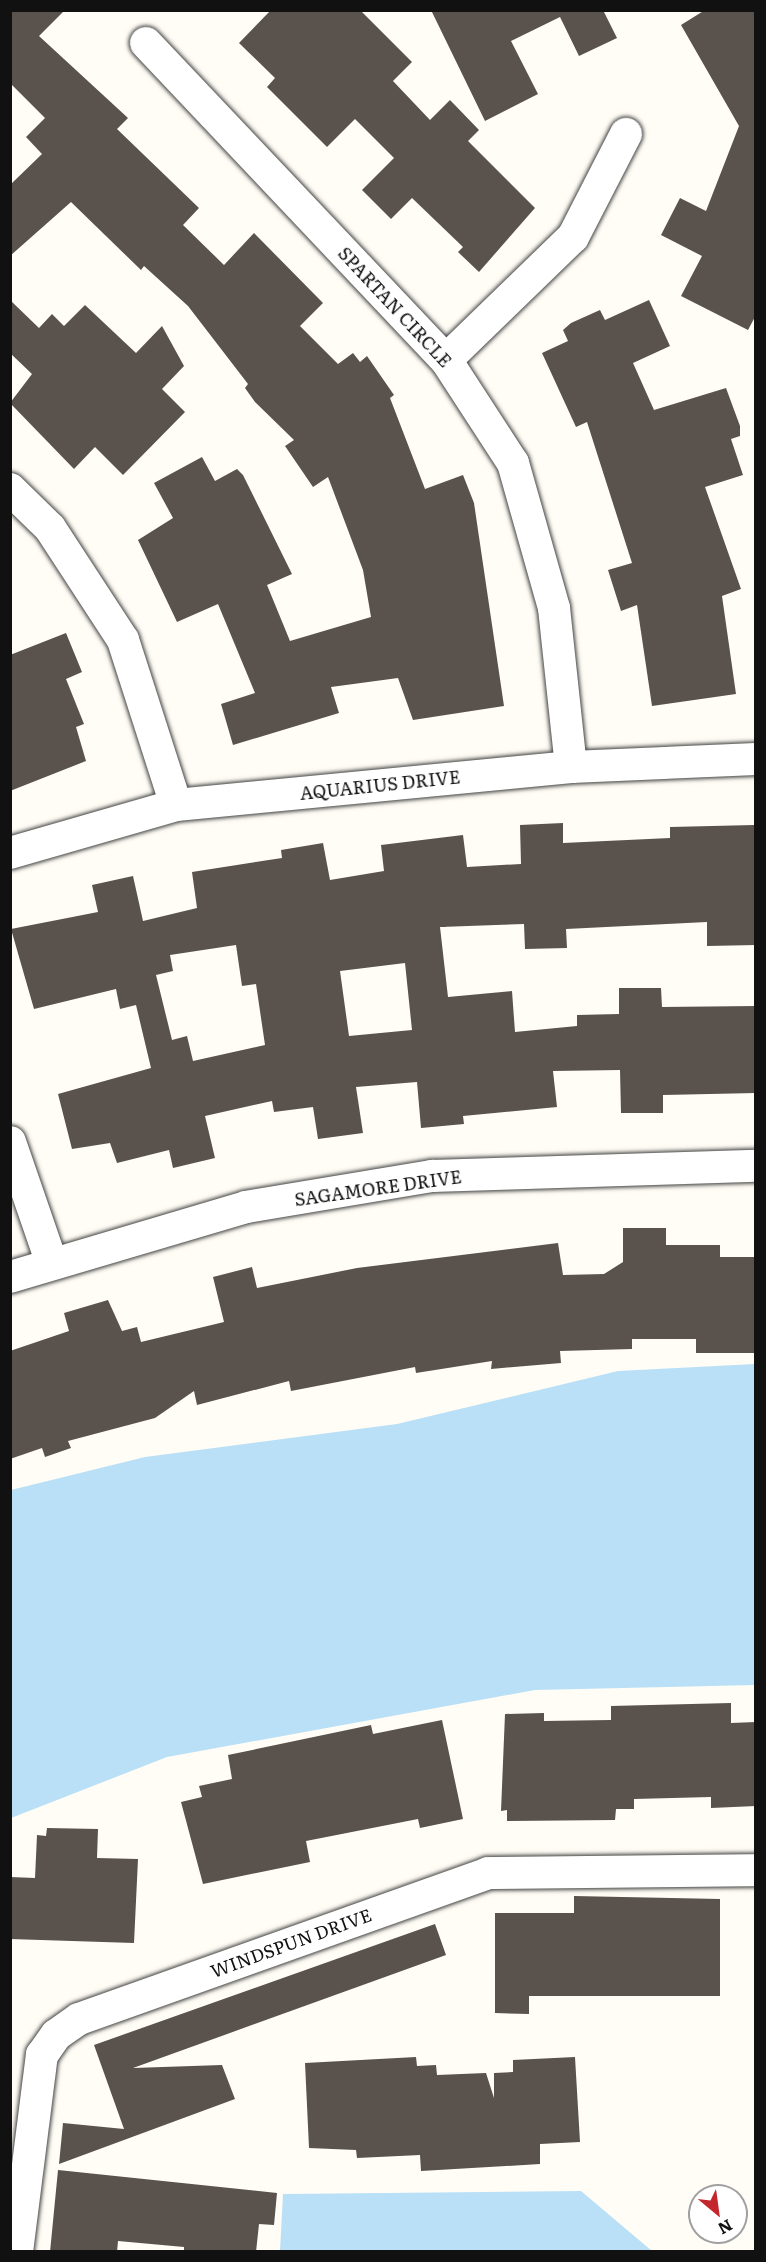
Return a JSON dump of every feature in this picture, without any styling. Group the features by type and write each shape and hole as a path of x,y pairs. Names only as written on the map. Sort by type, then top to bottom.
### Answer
{"street":[{"name":"SPARTAN CIRCLE","path":"146,43 446,360 513,463 554,608 571,767"},
{"path":"446,360 573,237 626,134"},
{"path":"10,489 50,528 123,640 176,805"},
{"name":"AQUARIUS DRIVE","path":"10,854 176,805 571,767 756,759"},
{"path":"10,1142 51,1261"},
{"name":"SAGAMORE DRIVE","path":"10,1277 51,1261 246,1207 432,1176 756,1166"},
{"name":"WINDSPUN DRIVE","path":"17,2252 42,2055 56,2035 80,2019 488,1873 756,1870"}],"water":[{"path":"755,1364 755,1685 535,1690 167,1757 11,1818 11,1490 145,1457 397,1424 618,1371"},
{"path":"581,2191 652,2251 280,2251 283,2194"}],"building":[{"path":"10,10 65,10 39,36 128,118 117,129 199,208 183,225 224,265 254,233 323,303 300,326 338,364 353,353 360,362 367,356 394,395 390,398 425,489 463,475 474,503 504,706 413,720 398,678 331,687 339,713 233,745 221,704 255,693 218,604 177,622 138,540 173,518 154,483 202,457 215,481 237,469 243,475 292,574 267,585 290,641 371,617 363,570 328,477 313,487 285,446 294,440 255,402 245,388 248,384 188,306 144,266 141,270 71,202 10,256 10,185 42,154 26,137 45,118 10,83"},
{"path":"271,10 360,10 412,62 393,81 430,120 450,100 479,130 468,141 535,208 479,272 458,252 463,247 412,198 391,219 362,190 394,158 355,119 327,147 267,87 275,78 239,43"},
{"path":"431,10 603,10 617,38 579,56 560,17 511,41 538,94 485,121"},
{"path":"705,10 756,10 756,315 748,330 681,296 702,256 661,235 680,198 706,211 739,126 681,25"},
{"path":"10,300 39,328 52,314 64,326 85,305 136,353 162,326 184,366 162,389 185,412 123,475 95,447 74,469 10,403 32,374 10,353"},
{"path":"649,300 670,346 633,363 654,410 726,388 740,426 740,436 731,439 743,475 705,487 741,589 722,596 736,694 652,706 637,605 621,611 608,570 632,563 587,422 576,427 542,353 568,341 563,330 571,323 600,310 605,320"},
{"path":"66,633 82,672 66,679 84,724 76,727 86,761 10,791 10,655"},
{"path":"563,823 563,843 670,838 670,827 754,825 756,945 707,946 707,922 566,929 567,948 525,949 524,924 440,927 448,997 512,991 515,1032 577,1026 577,1015 619,1014 619,988 661,988 662,1007 756,1006 756,1093 663,1095 663,1113 621,1113 620,1070 553,1071 557,1107 463,1116 464,1124 421,1128 417,1082 356,1087 363,1133 318,1139 313,1107 274,1112 272,1101 205,1116 215,1158 173,1168 169,1150 117,1163 110,1143 72,1149 58,1094 151,1068 136,1005 120,1009 116,989 34,1009 11,929 98,912 92,885 133,876 143,921 197,908 192,872 282,858 281,850 323,843 330,880 384,871 381,845 463,835 467,867 521,864 520,825","holes":["236,945 242,986 256,984 265,1045 193,1061 187,1036 172,1040 156,975 173,971 170,955","405,963 412,1030 349,1036 340,971"]},
{"path":"623,1228 666,1228 666,1245 720,1245 720,1257 756,1257 756,1353 696,1353 696,1339 632,1339 632,1349 560,1351 561,1363 491,1369 492,1361 416,1373 415,1367 291,1391 289,1381 197,1405 194,1391 155,1418 68,1441 71,1448 45,1457 42,1448 10,1459 10,1351 69,1331 64,1313 108,1300 122,1331 137,1327 141,1342 224,1322 213,1277 252,1267 257,1288 357,1268 558,1243 563,1275 604,1274 623,1262"},
{"path":"731,1703 731,1723 756,1722 756,1806 711,1808 711,1797 634,1799 634,1809 616,1809 615,1820 507,1821 507,1810 501,1811 505,1714 544,1713 544,1721 611,1720 611,1706"},
{"path":"442,1720 463,1819 420,1828 418,1819 306,1841 310,1862 203,1884 181,1802 202,1797 199,1786 232,1779 228,1755 371,1725 373,1734"},
{"path":"47,1828 98,1829 97,1858 138,1859 134,1943 10,1939 10,1877 35,1878 37,1835 46,1836"},
{"path":"574,1896 720,1899 720,1996 529,1996 529,2014 495,2013 495,1913 574,1913"},
{"path":"435,1924 446,1955 133,2068 222,2065 235,2099 59,2164 63,2123 124,2129 94,2045"},
{"path":"416,2057 417,2066 436,2065 437,2075 486,2073 494,2098 494,2073 513,2072 513,2060 575,2057 580,2142 540,2144 540,2164 421,2171 420,2155 357,2158 356,2150 309,2148 305,2063"},
{"path":"58,2170 277,2193 274,2225 259,2224 256,2252 184,2252 184,2247 118,2241 117,2252 50,2252"}]}
